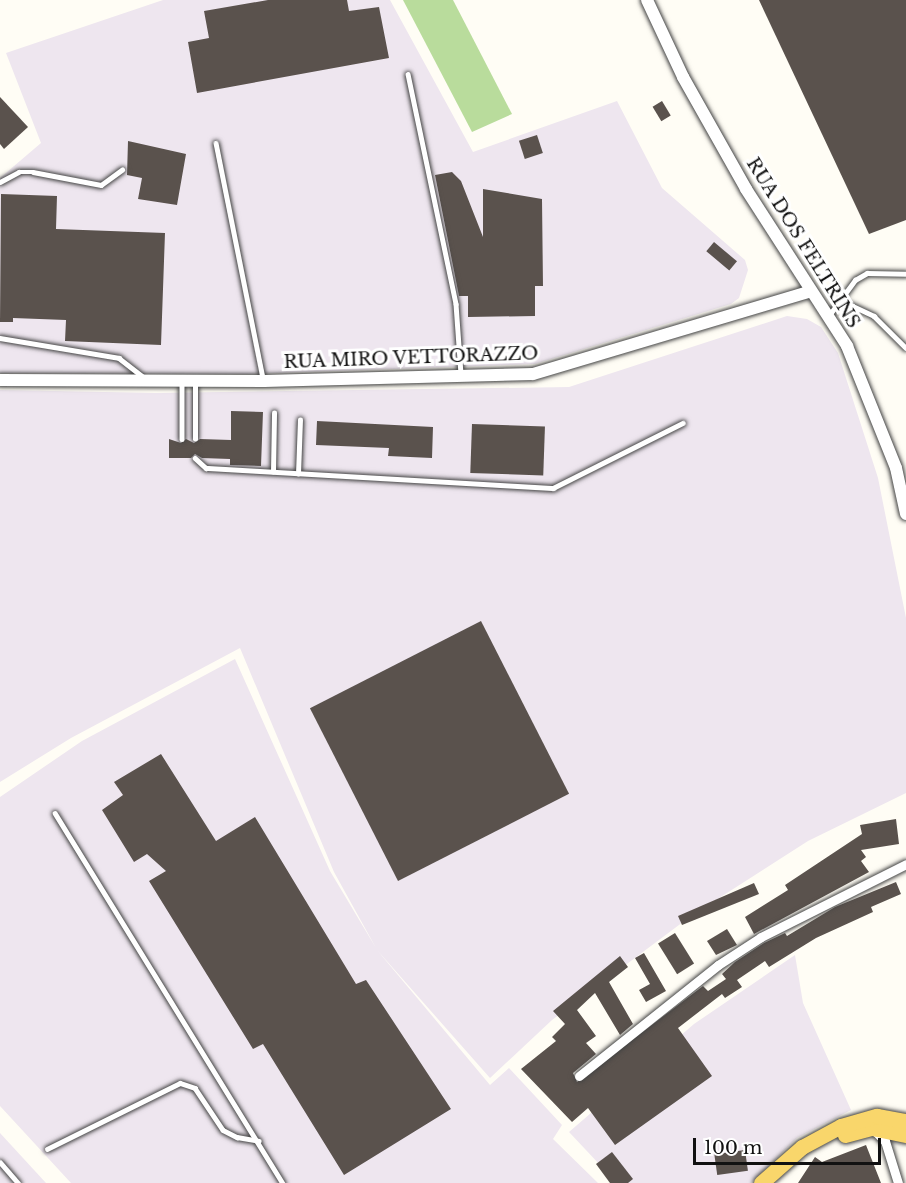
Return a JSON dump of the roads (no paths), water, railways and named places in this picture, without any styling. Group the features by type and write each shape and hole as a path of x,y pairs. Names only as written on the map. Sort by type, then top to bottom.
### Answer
{"main road":[{"path":"761,1183 802,1147 841,1125 877,1116 906,1121"},
{"path":"774,1183 820,1146 872,1128 894,1135"}],"street":[{"name":"RUA DOS FELTRINS","path":"647,0 688,88 811,291 830,314 876,413 896,468 906,514"},
{"name":"RUA MIRO VETTORAZZO","path":"0,380 189,382 533,375 558,370 811,291"},
{"path":"579,1076 744,948 848,890 906,864"},
{"path":"894,1135 898,1183"}],"lane":[{"path":"408,74 456,304 462,376"},
{"path":"216,143 264,381"},
{"path":"0,182 19,172 33,172 101,185 122,170"},
{"path":"830,314 855,280 867,273 906,274"},
{"path":"840,300 874,316 906,348"},
{"path":"0,338 119,358 149,382"},
{"path":"183,439 189,382"},
{"path":"189,382 195,439"},
{"path":"273,413 273,472"},
{"path":"298,474 300,420"},
{"path":"195,458 206,468 553,488 683,423"},
{"path":"55,813 283,1183"},
{"path":"47,1149 180,1083 195,1088 223,1130 237,1137 259,1141"},
{"path":"0,1162 18,1183"}]}
